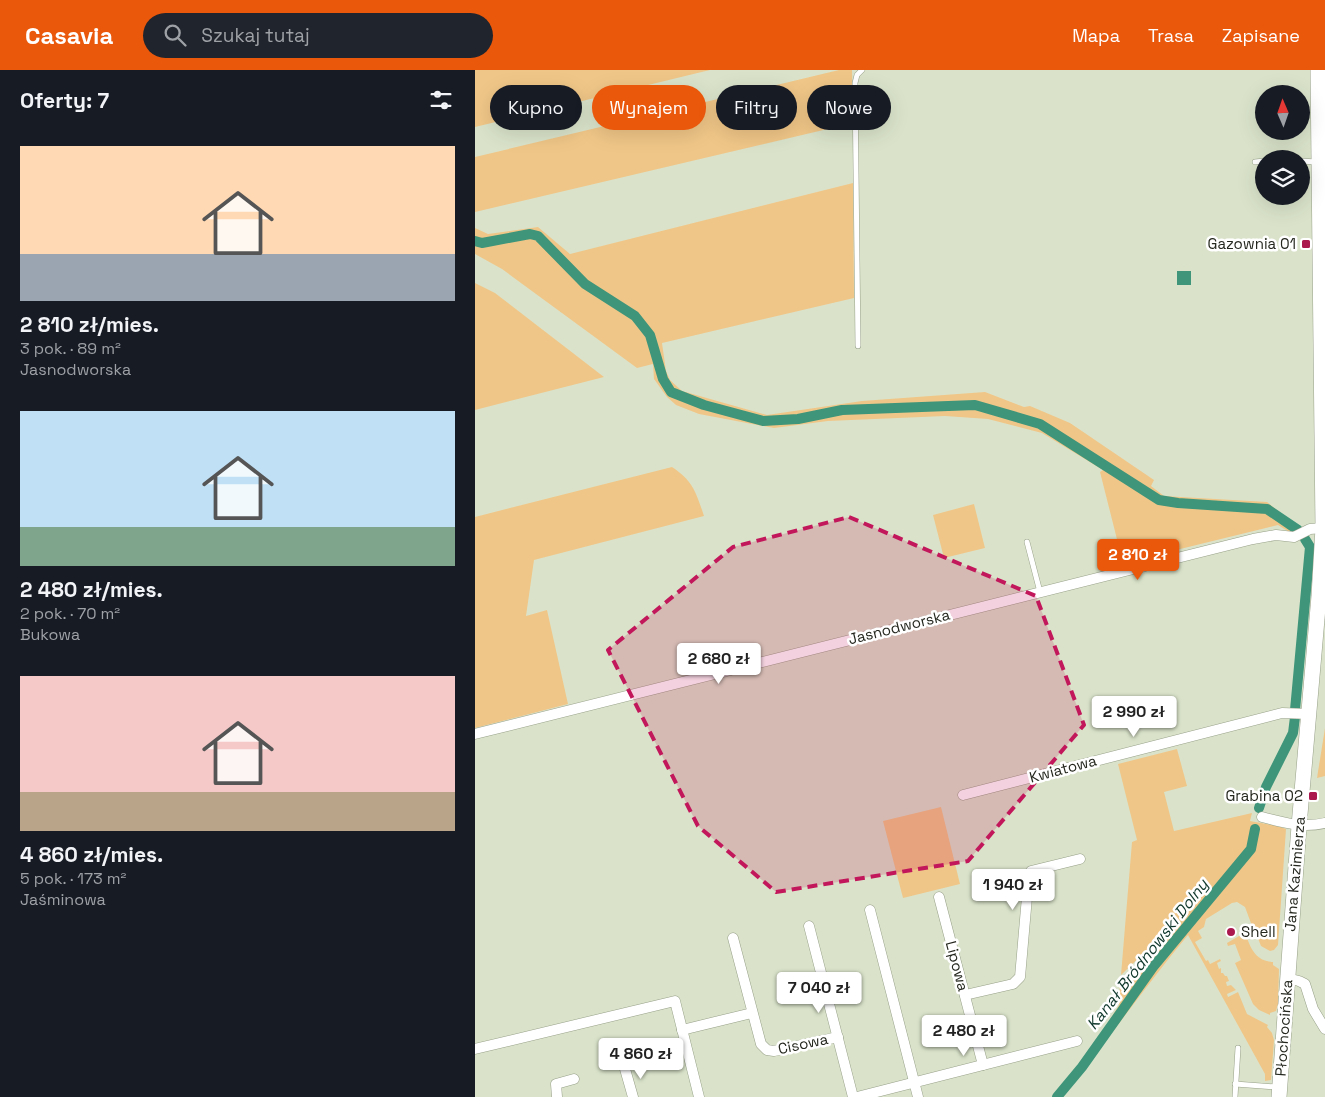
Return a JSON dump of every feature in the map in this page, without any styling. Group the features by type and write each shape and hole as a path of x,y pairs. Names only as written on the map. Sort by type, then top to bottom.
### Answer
{"main road":[{"name":"Jana Kazimierza","path":"1288,959 1319,596 1323,528 1318,70"},
{"name":"Płochocińska","path":"1279,1092 1288,959"}],"street":[{"name":"Jasnodworska","path":"475,734 1253,539 1275,535 1294,537 1311,529 1323,528"},
{"name":"Kwiatowa","path":"963,795 1282,713 1309,714"},
{"path":"1262,817 1299,826 1314,826 1325,823"},
{"path":"965,996 1013,984 1020,976 1029,874 1031,871 1080,858"},
{"name":"Lipowa","path":"939,897 983,1065"},
{"path":"871,910 918,1097"},
{"path":"809,926 853,1097"},
{"name":"Cisowa","path":"733,938 758,1038 767,1050 774,1052 838,1037"},
{"path":"1287,978 1305,984 1313,1009 1325,1029"},
{"path":"475,1049 675,1001 699,1097"},
{"path":"682,1030 752,1013"},
{"path":"863,1096 1077,1041"},
{"path":"625,1069 633,1097"},
{"path":"557,1097 556,1084 574,1079"}],"lane":[{"path":"858,346 855,84 857,75 862,70"},
{"path":"1310,162 1319,162"},
{"path":"1027,542 1040,592"},
{"path":"1235,1097 1238,1048"},
{"path":"1235,1084 1279,1092"}],"highlighted area":[{"path":"849,517 1036,596 1084,725 968,861 776,892 698,826 608,650 733,547"}],"shaded area":[{"path":"475,70 710,70 648,85 592,85 592,99 582,101 582,85 490,85 490,123 475,127"},
{"path":"839,70 852,70 852,85 807,85 807,130 823,130 475,212 475,157 592,129 706,130 706,102 716,99 716,130 797,130 797,85 776,85"},
{"path":"853,183 854,298 662,343 666,371 670,380 682,391 767,415 862,401 985,392 1024,407 1030,406 1070,423 1154,480 1151,486 1164,496 1267,502 1301,530 1291,533 1278,525 1123,563 1100,472 1103,470 1042,433 988,419 945,416 828,421 774,428 699,414 676,405 667,397 654,379 653,364 637,368 502,269 475,254 475,228 488,234 538,227 570,254"},
{"path":"1177,271 1191,271 1191,285 1177,285"},
{"path":"475,283 495,293 604,377 475,410"},
{"path":"672,467 685,477 693,488 704,516 534,560 526,616 547,610 568,704 475,728 475,517"},
{"path":"974,504 985,548 944,558 933,515"},
{"path":"1325,728 1325,776 1317,778"},
{"path":"1177,749 1187,786 1164,792 1174,831 1252,813 1250,821 1286,829 1278,945 1274,950 1270,951 1261,946 1257,936 1259,935 1258,933 1255,934 1245,907 1237,902 1232,903 1206,919 1204,927 1198,931 1202,938 1195,942 1206,961 1208,960 1210,964 1220,959 1221,961 1217,963 1219,969 1221,968 1221,973 1227,976 1229,981 1226,982 1227,986 1231,985 1236,990 1227,994 1228,997 1238,992 1247,1014 1268,1025 1267,1027 1272,1033 1274,1040 1271,1080 1265,1081 1265,1074 1188,935 1063,1097 1053,1097 1094,1045 1119,1005 1120,983 1146,957 1146,951 1121,975 1132,842 1137,840 1118,764"},
{"path":"941,807 960,884 903,898 883,821"},
{"path":"1239,936 1247,938 1253,951 1259,957 1273,962 1273,965 1279,969 1278,1004 1276,1011 1270,1013 1270,1015 1259,1010 1253,1004 1235,963 1241,960 1235,944 1228,946 1227,943"}],"waterway":[{"name":"Kanał Bródnowski Dolny","path":"475,241 482,243 530,234 538,236 585,284 635,316 650,335 663,379 671,392 704,405 763,421 798,419 842,410 975,405 1040,424 1159,500 1267,509 1298,530"},
{"name":"Kanał Bródnowski Dolny","path":"1295,710 1310,547 1305,539"},
{"name":"Kanał Bródnowski Dolny","path":"1259,808 1266,787 1293,733 1295,717"},
{"name":"Kanał Bródnowski Dolny","path":"1057,1097 1082,1067 1153,967 1251,849 1255,829"}],"place":[{"name":"Gazownia 01","path":"1306,244"},
{"name":"Grabina 02","path":"1313,796"},
{"name":"Shell","path":"1231,932"}]}
